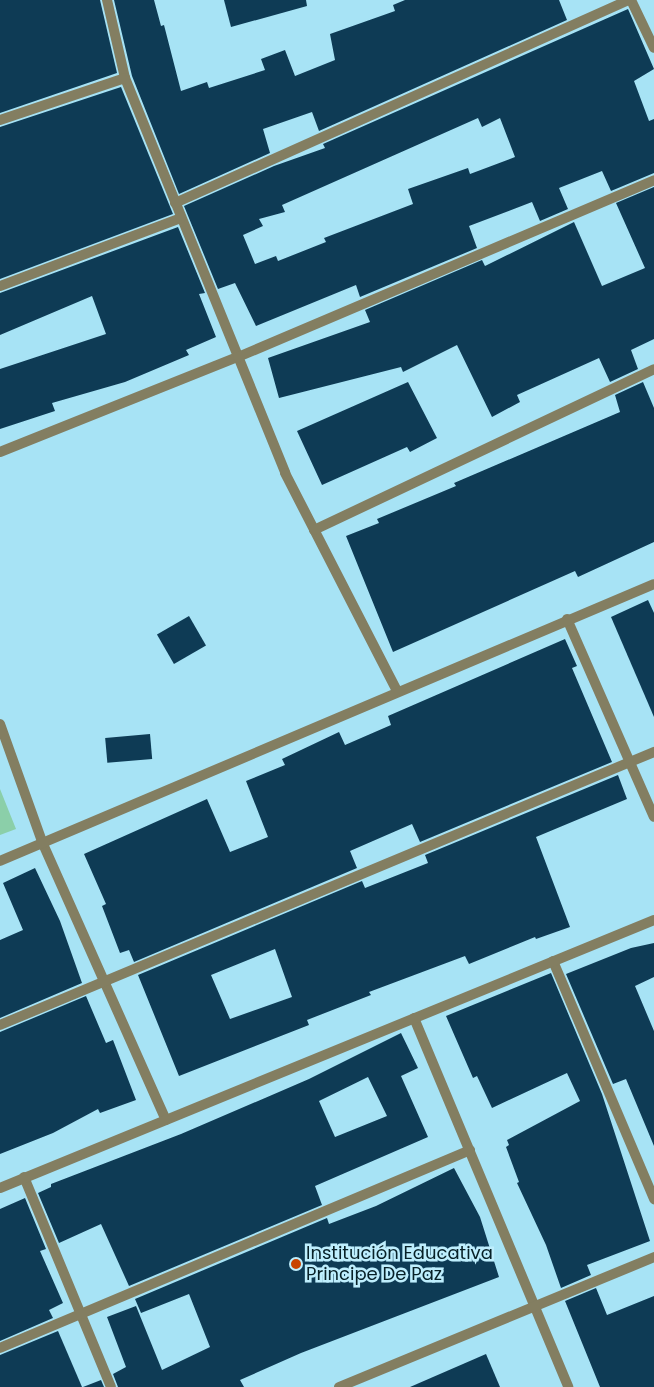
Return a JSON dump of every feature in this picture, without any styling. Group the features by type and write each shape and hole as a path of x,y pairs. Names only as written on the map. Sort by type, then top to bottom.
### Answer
{"street":[{"path":"107,0 124,78 285,474 397,691"},
{"path":"175,203 630,0 654,48"},
{"path":"0,120 124,78"},
{"path":"0,452 238,357 654,180"},
{"path":"0,286 181,218"},
{"path":"314,530 654,370"},
{"path":"0,860 43,844 397,691 654,584"},
{"path":"567,619 654,817"},
{"path":"0,724 43,844 166,1120"},
{"path":"0,1025 654,752"},
{"path":"0,1188 654,920"},
{"path":"553,961 654,1199"},
{"path":"414,1018 568,1387"},
{"path":"0,1348 470,1150"},
{"path":"24,1178 111,1387"},
{"path":"339,1387 654,1257"}],"green space":[{"path":"0,789 16,829 0,835"}],"building":[{"path":"0,0 100,0 117,73 0,113"},
{"path":"114,0 154,0 161,26 164,25 181,91 207,82 209,88 265,70 261,59 285,50 295,76 335,60 330,34 395,11 393,5 405,0 559,0 567,20 319,131 312,112 263,129 270,153 179,194 132,76"},
{"path":"224,0 306,0 307,6 231,27"},
{"path":"628,9 654,69 634,81 649,121 654,119 654,173 611,191 602,171 559,188 568,209 540,221 532,202 469,226 477,248 360,297 356,285 256,326 235,283 218,289 184,206 274,166 325,148 323,144","holes":["478,118 482,127 500,118 515,157 470,174 468,168 408,189 413,204 324,238 326,242 278,261 276,256 255,264 243,235 263,226 259,219 285,212 282,205"]},
{"path":"121,87 173,214 0,279 0,127"},
{"path":"654,187 654,339 631,350 638,369 610,382 599,358 517,395 520,402 492,417 457,345 403,372 401,367 279,398 268,358 370,322 365,310 482,260 485,266 574,222 602,286 645,268 616,203"},
{"path":"178,227 205,293 199,294 216,337 186,350 189,355 125,382 52,403 55,411 0,429 0,369 106,334 92,296 0,335 0,293"},
{"path":"408,382 437,438 410,452 407,447 322,485 297,431"},
{"path":"643,382 654,408 654,542 578,577 575,571 393,652 346,536 379,523 377,519 456,486 454,483 620,412 615,395"},
{"path":"648,600 654,613 654,717 611,617"},
{"path":"189,616 206,645 174,664 157,634"},
{"path":"565,639 577,666 572,668 612,762 420,842 412,824 350,851 357,868 134,962 129,950 120,953 102,906 106,904 84,854 207,799 230,852 268,837 246,781 285,765 282,759 339,732 345,745 391,725 388,716"},
{"path":"150,734 152,759 107,763 105,738"},
{"path":"618,775 627,799 536,837 570,927 536,939 535,937 469,964 465,956 369,992 371,995 307,1020 309,1025 179,1076 138,975 362,881 365,888 428,863 425,855","holes":["275,949 292,997 230,1019 211,975"]},
{"path":"35,868 60,921 82,983 0,1018 0,940 23,930 3,883"},
{"path":"654,943 654,977 635,986 654,1031 654,1146 626,1079 613,1084 566,974 631,948"},
{"path":"551,973 602,1094 650,1241 587,1265 591,1275 561,1288 546,1245 517,1183 519,1182 506,1147 509,1145 507,1140 580,1101 567,1073 492,1108 477,1076 473,1078 446,1016"},
{"path":"86,996 106,1043 113,1040 136,1100 100,1113 98,1109 53,1133 0,1154 0,1032"},
{"path":"401,1033 418,1068 401,1076 428,1137 315,1186 322,1205 129,1286 101,1224 59,1243 38,1193 51,1187 51,1184 181,1134 309,1079","holes":["368,1077 387,1116 335,1137 319,1101"]},
{"path":"454,1168 480,1217 499,1277 301,1353 240,1380 244,1387 118,1387 113,1374 126,1367 107,1317 136,1306 162,1370 210,1347 189,1294 141,1313 135,1299 327,1218 329,1224 376,1206"},
{"path":"25,1198 46,1249 40,1251 63,1303 49,1310 53,1318 0,1341 0,1209"},
{"path":"596,1288 607,1315 654,1296 654,1387 600,1387 565,1301"},
{"path":"58,1331 82,1387 0,1387 0,1355"},
{"path":"486,1354 500,1387 410,1387"},
{"path":"101,1380 104,1387 83,1387"}],"place":[{"name":"Institución Educativa Principe De Paz","path":"296,1264"}]}
